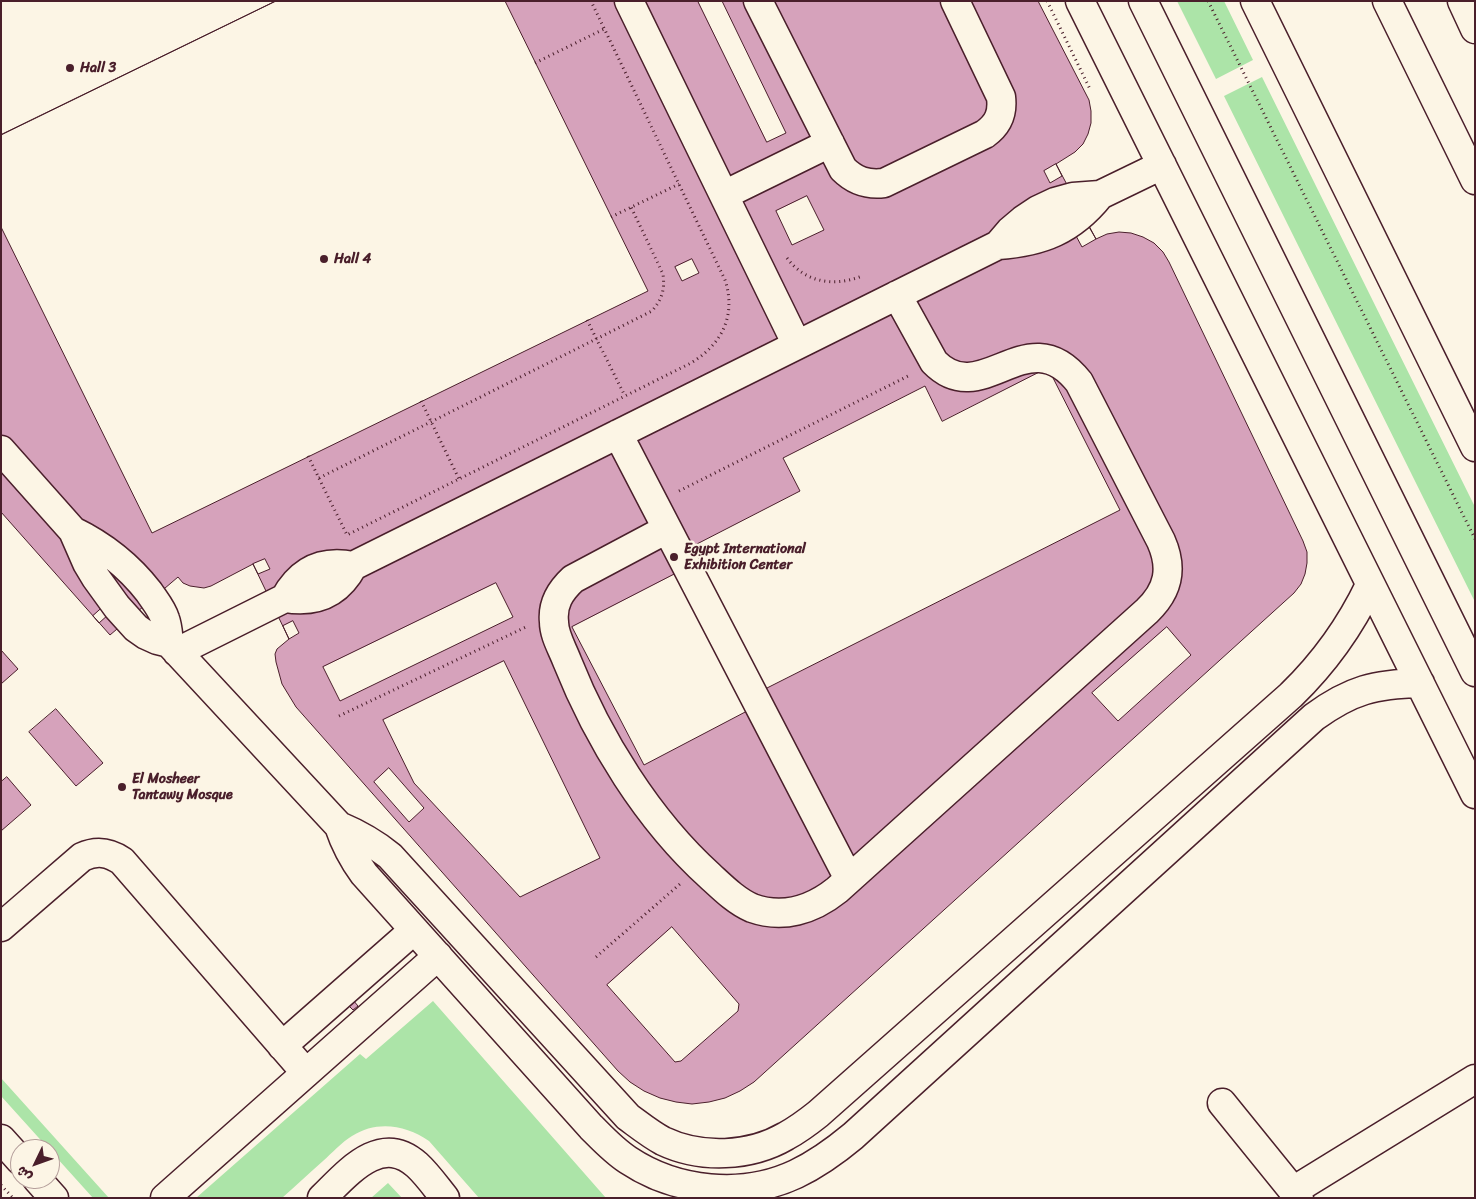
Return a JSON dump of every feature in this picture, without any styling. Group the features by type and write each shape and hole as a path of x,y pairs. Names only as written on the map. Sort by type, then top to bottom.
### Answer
{"street":[{"path":"758,1 843,169 857,181 875,184 884,183 978,137 992,129 1001,114 1001,97 955,1"},
{"path":"1080,1 1475,794"},
{"path":"1143,1 1475,672"},
{"path":"1254,1 1475,447"},
{"path":"1387,1 1475,180"},
{"path":"1462,1 1475,29"},
{"path":"635,3 724,195 797,345"},
{"path":"724,195 830,143"},
{"path":"285,598 291,588 308,572 330,565 342,564 353,566 998,245 1010,231 1038,210 1055,202 1074,197 1100,195 1162,165"},
{"path":"998,245 1016,244 1051,234 1075,220 1100,195"},
{"path":"1038,210 1051,234"},
{"path":"667,529 573,579 565,586 559,594 553,613 556,634 576,684 616,760 651,809 700,867 738,901 752,908 782,913 811,907 825,900 849,879 1151,608 1162,594 1168,573 1165,551 1161,540 1079,382 1071,372 1061,364 1049,359 1036,358 1024,359 974,378 952,375 942,370 934,362 897,295"},
{"path":"618,434 849,879"},
{"path":"1,450 73,531 104,548 143,584 160,608 173,647 339,826 374,844 390,856 628,1117 664,1141 683,1148 704,1152 746,1151 767,1146 786,1137 818,1114 1291,695 1336,644 1360,606 1370,585"},
{"path":"173,647 285,598 309,600 321,596 340,584 348,576 353,566"},
{"path":"308,572 321,596"},
{"path":"339,826 353,860 364,874 608,1145 628,1160 673,1182 697,1187 746,1188 771,1183 794,1175 816,1164 853,1136 1314,717 1356,692 1387,685 1420,683"},
{"path":"4,920 82,857 99,852 115,856 122,861 306,1074"},
{"path":"282,1046 414,930"},
{"path":"165,1198 438,956"},
{"path":"1222,1103 1296,1194 1475,1079"},
{"path":"1,1139 10,1149"},
{"path":"322,1198 364,1160 374,1155 385,1153 407,1158 416,1165 445,1198"}],"path":[{"path":"308,456 348,535 689,364 703,355 720,336 728,316 730,298 725,280 591,1"},
{"path":"1046,1 1090,89"},
{"path":"1208,1 1475,539"},
{"path":"536,63 604,29"},
{"path":"611,217 679,184"},
{"path":"319,478 652,311 663,294 663,274 631,207"},
{"path":"784,253 790,263 798,270 818,280 841,283 852,281 862,276"},
{"path":"587,320 625,396"},
{"path":"673,494 912,374"},
{"path":"422,401 459,479"},
{"path":"339,716 553,613"},
{"path":"596,957 700,867"},
{"path":"1,1185 12,1198"}],"green space":[{"path":"1177,1 1224,1 1253,60 1216,79"},
{"path":"1262,77 1475,507 1475,602 1224,96"},
{"path":"433,1001 606,1198 479,1198 429,1141 411,1131 391,1126 381,1126 362,1131 348,1138 282,1198 196,1198 360,1054 366,1059"},
{"path":"1,1078 56,1139 40,1139 1,1096"},
{"path":"60,1144 109,1198 93,1198 60,1161"},
{"path":"388,1183 402,1198 371,1198"}],"building":[{"name":"Egypt International Exhibition Center","path":"1,1 1038,1 1089,100 1091,111 1091,123 1083,144 1075,152 1056,164 1096,239 1107,234 1131,233 1154,243 1169,262 1303,541 1307,552 1307,563 1301,584 1294,593 754,1082 725,1098 692,1104 660,1098 644,1091 618,1071 296,707 282,684 275,654 277,649 289,639 253,564 204,588 190,586 183,583 178,577 110,635 1,512"},
{"name":"Hall 3","path":"1,1 276,1 1,135"},
{"name":"Hall 4","path":"276,1 505,1 648,291 152,533 1,227 1,135"},
{"path":"698,1 722,1 786,133 767,142"},
{"path":"1056,164 1062,176 1050,183 1044,171"},
{"path":"807,196 824,230 792,245 776,211"},
{"path":"1089,227 1096,239 1082,247 1075,234"},
{"path":"692,259 699,273 682,281 675,267"},
{"path":"1048,368 1120,510 765,689 693,546 800,491 783,458 925,386 942,421"},
{"path":"265,559 270,569 258,574 253,564"},
{"path":"677,573 749,710 644,765 572,627"},
{"path":"496,583 513,617 340,701 323,667"},
{"path":"103,607 109,614 99,623 93,616"},
{"path":"293,621 299,633 289,639 283,626"},
{"path":"1167,627 1191,655 1118,721 1092,693"},
{"path":"1,650 18,669 1,684"},
{"path":"504,661 600,858 520,897 414,783 383,720"},
{"path":"56,709 103,763 76,786 29,732"},
{"path":"389,768 424,808 409,822 374,782"},
{"path":"7,777 31,805 1,831 1,782"},
{"path":"672,927 739,1004 738,1011 681,1061 675,1062 607,985"},
{"path":"353,1000 358,1006 353,1010 348,1005"}],"place":[{"name":"Hall 3","path":"70,68"},
{"name":"Hall 4","path":"324,259"},
{"name":"Egypt International Exhibition Center","path":"674,557"},
{"name":"El Mosheer Tantawy Mosque","path":"122,787"}]}
